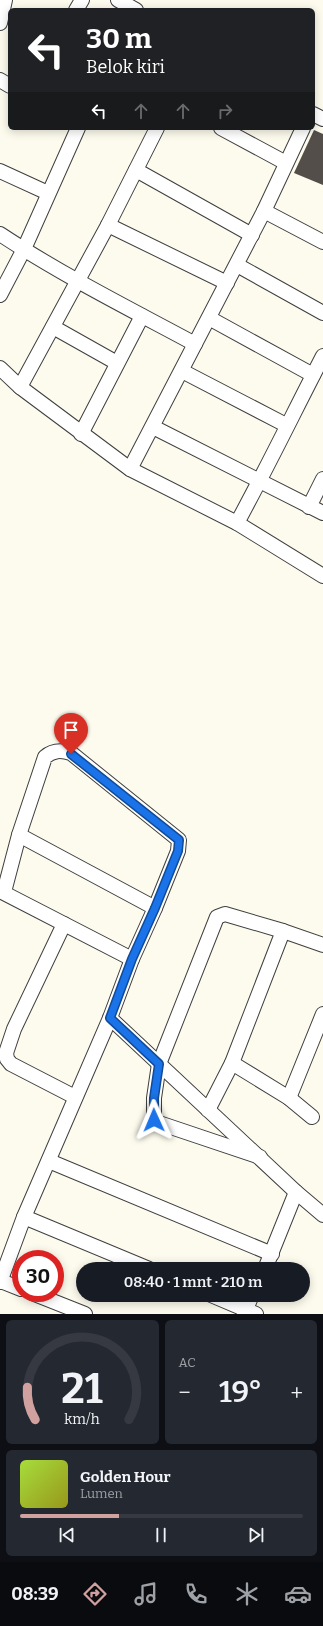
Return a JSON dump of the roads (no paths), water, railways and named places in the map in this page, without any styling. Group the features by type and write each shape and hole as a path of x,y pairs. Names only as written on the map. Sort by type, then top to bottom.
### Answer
{"street":[{"path":"0,23 5,0"},
{"path":"118,0 132,8"},
{"path":"0,295 24,249 77,130"},
{"path":"20,387 108,225 155,130"},
{"path":"225,130 286,163"},
{"path":"130,469 237,265 302,130"},
{"path":"136,170 252,235"},
{"path":"0,171 48,193"},
{"path":"264,211 323,242"},
{"path":"108,225 227,283"},
{"path":"0,234 142,316 196,344"},
{"path":"237,265 323,313"},
{"path":"81,434 142,316"},
{"path":"209,318 313,375"},
{"path":"52,327 117,363"},
{"path":"237,524 286,425 323,356"},
{"path":"0,368 20,387 81,434 130,469 237,524 323,576"},
{"path":"182,371 286,425"},
{"path":"153,427 323,513"},
{"path":"309,507 323,479"},
{"path":"12,1286 0,1281 24,1217 74,1097 110,1018 132,959 155,908 178,851 179,840 71,754 64,751 50,752 45,756 2,891 132,959"},
{"path":"19,834 155,908"},
{"path":"260,1157 156,1122 154,1118 154,1098 159,1064 217,917 225,914 283,931 323,945"},
{"path":"64,924 14,1029 6,1053 7,1059 11,1064 74,1097"},
{"path":"208,1110 232,1062 283,931"},
{"path":"289,1098 323,1014"},
{"path":"110,1018 296,1192 323,1215"},
{"path":"232,1062 289,1098 312,1117"},
{"path":"48,1161 272,1254"},
{"path":"268,1262 296,1192"},
{"path":"24,1217 132,1262"},
{"path":"55,1302 85,1314"},
{"path":"226,1302 248,1312 250,1302"}]}
